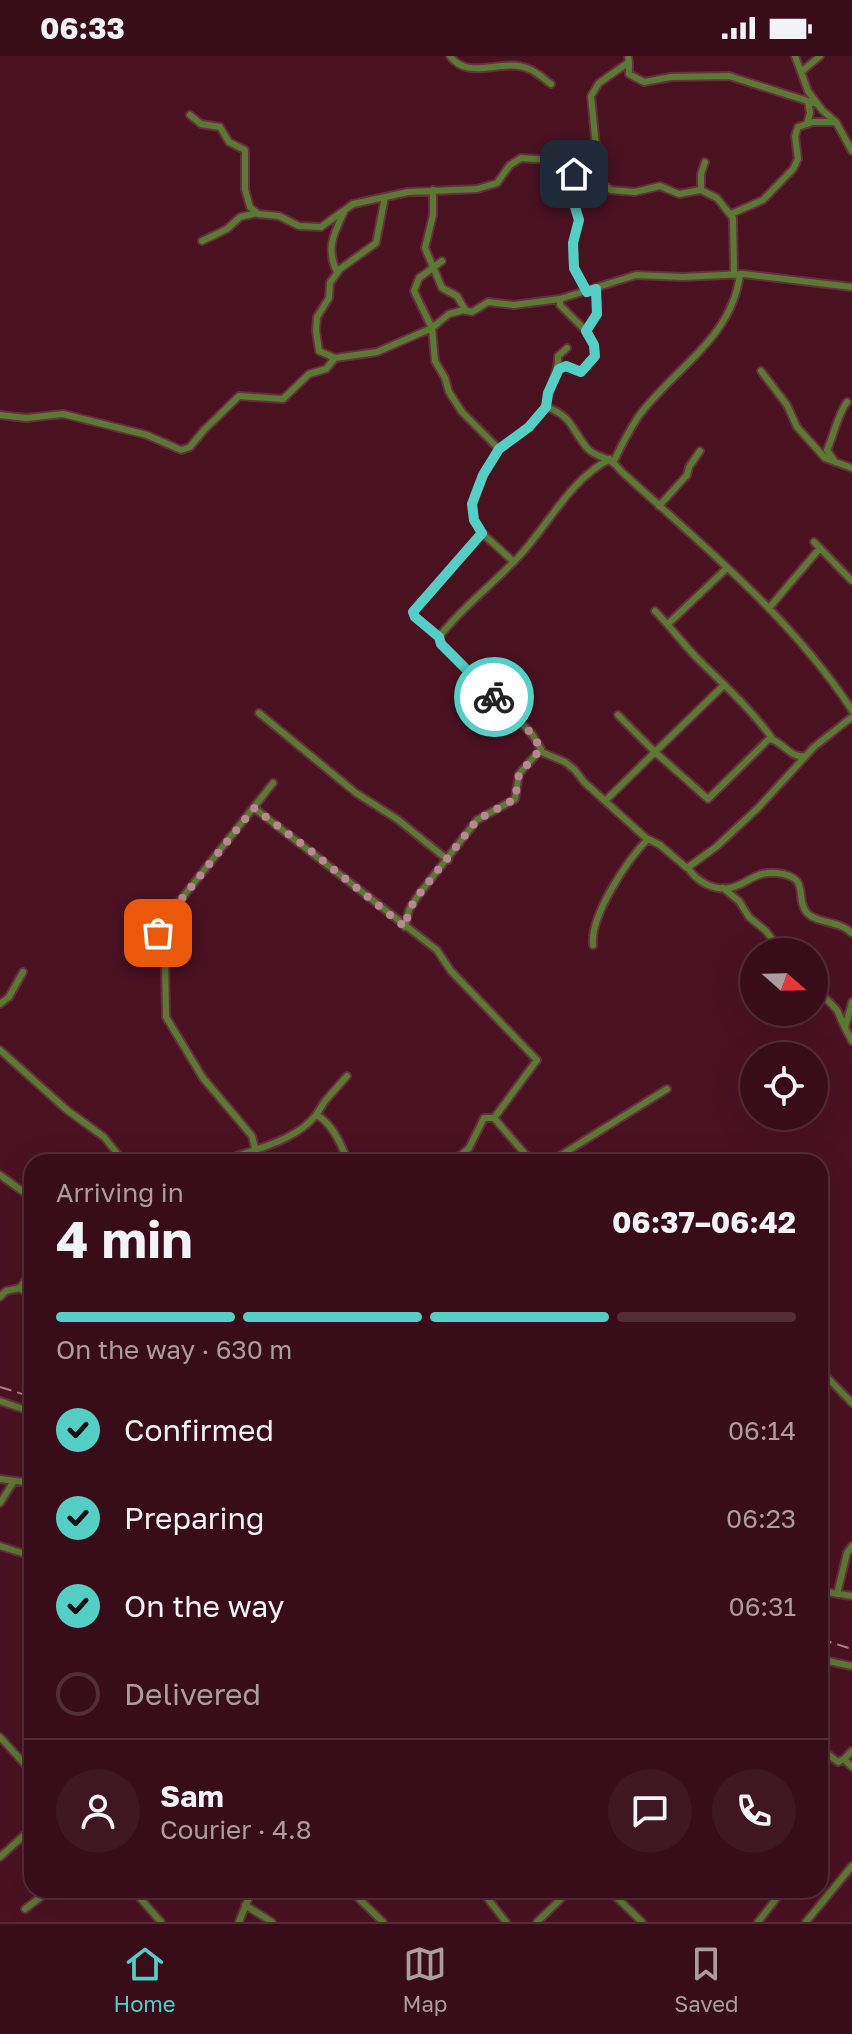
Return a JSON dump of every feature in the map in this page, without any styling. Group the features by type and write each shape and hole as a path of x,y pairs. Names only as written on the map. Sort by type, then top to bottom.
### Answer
{"street":[{"path":"450,56 455,63 473,70 506,65 529,68 551,84"},
{"path":"795,56 808,91 836,122 852,151"},
{"path":"801,72 820,56"},
{"path":"628,59 629,74 644,82 671,77 729,76 817,104"},
{"path":"579,187 574,174 597,157 591,96 599,83 628,59"},
{"path":"807,124 810,113 808,101"},
{"path":"190,115 201,124 220,127 229,142 245,150 245,189 250,207 257,213"},
{"path":"731,214 763,200 793,169 798,159 795,136 798,127 836,122"},
{"path":"202,241 227,229 240,217 257,213 279,216 299,226 323,226 353,204 408,192 477,189 497,183 510,165 521,158 565,161 611,190 635,192 660,186 679,194 701,190 717,198 731,214 738,296 729,316 639,417 612,460 595,466 563,499 514,562 456,616 439,637"},
{"path":"701,190 705,162"},
{"path":"587,292 574,268 573,243 579,220 572,197 579,187 595,178"},
{"path":"433,190 433,215 425,248 442,288 457,296 466,311"},
{"path":"385,197 376,243 337,272 330,283 329,298 317,317 319,351 335,358 377,352 432,328 449,314 472,312 488,302 514,305 560,299 636,275 705,277 737,274 852,287"},
{"path":"337,272 330,257 331,243 346,209"},
{"path":"323,226 331,243"},
{"path":"442,261 419,278 414,291 432,328 435,361 462,412 499,449"},
{"path":"586,331 597,314 596,289"},
{"path":"559,369 566,366 581,372 595,356 594,345 586,331 560,305 560,299"},
{"path":"514,562 482,533 474,520 472,504 483,475 499,449 529,427 546,407 548,393 559,369 558,356 567,348"},
{"path":"0,415 26,418 63,414 147,435 181,450 198,440 204,430 239,396 283,399 309,374 326,369 335,358"},
{"path":"761,371 787,405 797,427 825,458 852,468"},
{"path":"835,462 827,450 835,432 835,418 847,402"},
{"path":"546,407 558,411 577,429 590,451 612,460 769,608 800,641 852,710"},
{"path":"659,506 687,475 700,451"},
{"path":"405,927 409,910 417,897 477,820 515,799 519,774 541,749 532,734 413,612 482,533"},
{"path":"769,608 817,545 852,581"},
{"path":"668,624 727,568"},
{"path":"655,611 758,720 770,739"},
{"path":"605,801 724,685"},
{"path":"259,713 356,793 397,819 448,860"},
{"path":"618,715 708,799 770,739"},
{"path":"688,867 716,847 758,808 806,756 851,720"},
{"path":"770,739 794,755 806,756"},
{"path":"539,751 565,762 648,839 688,867 700,881 732,888 759,874 779,873 793,877 809,915 843,925 852,933"},
{"path":"255,1148 252,1136 203,1078 166,1017 165,958 158,937 160,926 273,783"},
{"path":"254,808 437,950 451,971 537,1060 494,1118 484,1118 469,1148 462,1154"},
{"path":"593,945 594,922 636,851 648,839"},
{"path":"722,888 739,901 749,917 771,938"},
{"path":"0,1004 9,997 23,972"},
{"path":"828,1001 837,1010 852,1041"},
{"path":"845,1028 852,1002"},
{"path":"0,1050 67,1110 104,1137 118,1154"},
{"path":"240,1154 307,1126 347,1076"},
{"path":"563,1154 667,1089"},
{"path":"316,1115 330,1126 344,1154"},
{"path":"494,1118 523,1154"},
{"path":"0,1175 24,1192"},
{"path":"0,1297 6,1291 20,1288 24,1282"},
{"path":"20,1288 24,1291"},
{"path":"828,1378 852,1403"},
{"path":"0,1401 24,1409"},
{"path":"0,1479 24,1482"},
{"path":"0,1503 14,1481"},
{"path":"0,1546 24,1554"},
{"path":"837,1594 847,1553 852,1546"},
{"path":"828,1592 852,1596"},
{"path":"828,1661 852,1666"},
{"path":"2,1743 24,1764"},
{"path":"828,1754 838,1762 852,1751"},
{"path":"844,1759 852,1767"},
{"path":"0,1857 24,1835"},
{"path":"828,1895 852,1866"},
{"path":"25,1909 39,1898"},
{"path":"140,1898 161,1922"},
{"path":"239,1922 248,1898"},
{"path":"358,1898 383,1922"},
{"path":"487,1898 506,1922"},
{"path":"537,1922 562,1898"},
{"path":"617,1898 642,1922"},
{"path":"758,1922 777,1898"},
{"path":"806,1922 826,1898"},
{"path":"245,1905 272,1922"}],"railway":[{"path":"0,1387 24,1394"},
{"path":"828,1642 852,1649"}],"way so far":[{"path":"158,933 160,926 254,808 405,927 409,910 417,897 477,820 515,799 519,774 541,749 532,734 494,697"}],"route":[{"path":"494,697 413,612 482,533 474,520 472,504 476,489 499,449 529,427 546,407 548,393 559,369 566,366 581,372 595,356 594,345 586,331 597,314 596,289 587,292 574,268 573,243 579,220 572,197 579,187 574,174"}]}
